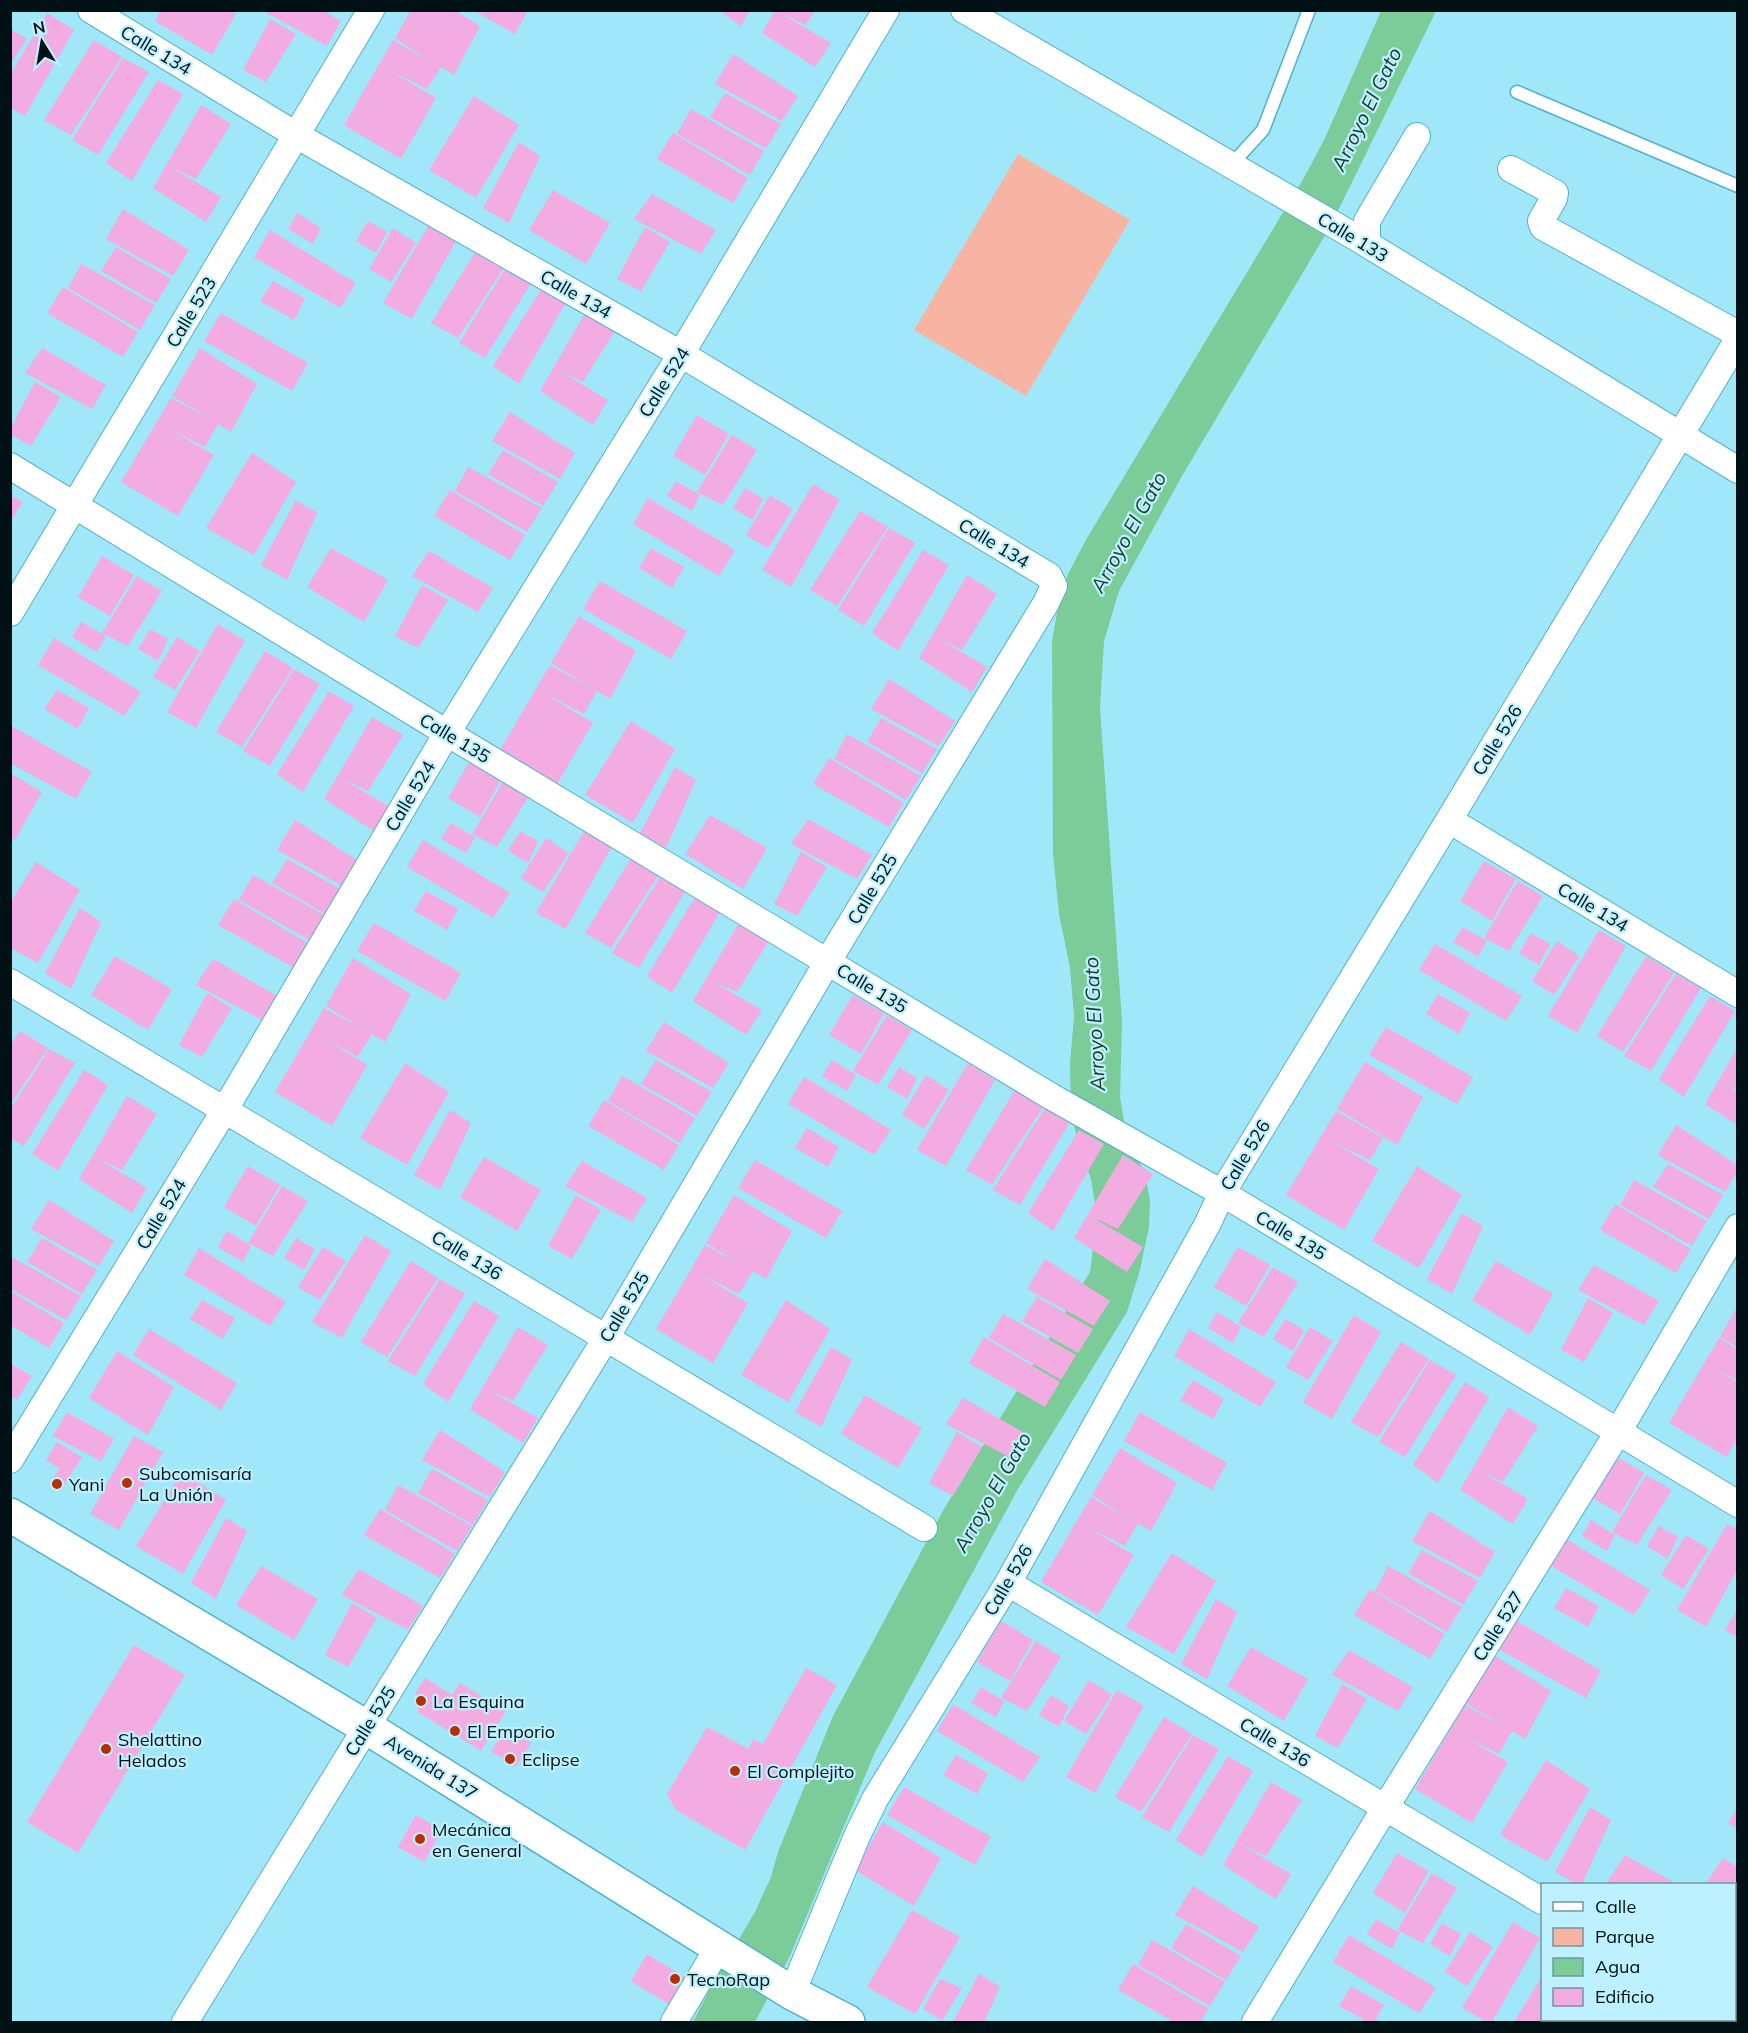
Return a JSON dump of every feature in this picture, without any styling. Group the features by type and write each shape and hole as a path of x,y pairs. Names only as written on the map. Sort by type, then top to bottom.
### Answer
{"street":[{"name":"Calle 134","path":"91,10 296,135 681,354 1049,576 1054,586"},
{"name":"Calle 523","path":"10,613 371,10"},
{"name":"Calle 524","path":"10,1460 224,1111 447,733 681,354 886,10"},
{"name":"Calle 133","path":"964,10 1362,241 1737,470"},
{"path":"1362,241 1367,221 1418,136"},
{"path":"1511,169 1555,193 1541,221 1543,227 1737,337"},
{"name":"Calle 526","path":"792,1993 857,1836 875,1799 1008,1583 1222,1193 1681,435 1737,337"},
{"name":"Calle 135","path":"10,466 447,733 1052,1097 1222,1193 1737,1504"},
{"name":"Calle 525","path":"184,2022 606,1338 828,961 1046,603 1054,586"},
{"name":"Calle 134","path":"1449,820 1737,994"},
{"name":"Calle 136","path":"10,982 924,1528"},
{"name":"Calle 527","path":"1255,2022 1618,1432 1737,1227"},
{"name":"Avenida 137","path":"10,1515 366,1727 792,1993 848,2022"},
{"name":"Calle 136","path":"1008,1583 1541,1900"},
{"path":"674,2022 718,1948"}],"lane":[{"path":"1230,166 1263,130 1310,10"},
{"path":"1518,92 1737,186"}],"green space":[{"path":"1018,154 1130,220 1026,396 914,330"}],"water":[{"name":"Arroyo El Gato","path":"1381,11 1436,11 1330,227 1182,476 1119,591 1104,641 1100,708 1122,1021 1120,1097 1125,1128 1145,1175 1150,1200 1149,1227 1140,1270 1127,1312 1018,1489 875,1752 790,1956 755,2022 693,2022 714,1981 755,1912 771,1877 778,1852 833,1716 944,1509 1090,1272 1097,1216 1091,1179 1078,1144 1071,1109 1070,1064 1074,1016 1070,968 1059,914 1053,854 1052,641 1058,607 1068,574 1087,538 1305,176 1325,138"}],"building":[{"path":"161,10 229,10 236,14 212,55 155,21"},
{"path":"261,10 322,10 341,21 327,46"},
{"path":"411,10 454,10 480,26 454,75 441,67 427,89 389,70 436,98 401,159 344,125 393,40 433,63 395,38"},
{"path":"473,10 528,10 515,34"},
{"path":"719,10 750,10 741,26"},
{"path":"775,10 815,10 806,25 780,13 831,43 815,67 762,33"},
{"path":"47,13 74,30 25,116 10,108 10,75"},
{"path":"270,19 296,34 266,82 243,70"},
{"path":"10,29 27,39 10,65"},
{"path":"94,40 122,57 71,135 44,120"},
{"path":"733,54 798,96 782,121 715,84"},
{"path":"123,58 149,72 98,155 72,140"},
{"path":"158,80 183,94 132,181 106,163"},
{"path":"725,93 781,124 766,149 710,117"},
{"path":"474,96 519,125 476,198 429,170"},
{"path":"201,105 231,124 196,179 171,167 221,197 206,222 153,188"},
{"path":"691,109 764,151 750,175 677,134"},
{"path":"673,133 748,178 733,203 657,159"},
{"path":"519,142 540,156 509,223 483,208"},
{"path":"553,190 610,223 586,264 529,230"},
{"path":"652,194 716,230 701,254 634,219"},
{"path":"123,209 189,250 173,276 106,239"},
{"path":"297,213 321,228 313,244 288,229"},
{"path":"434,216 461,232 412,319 383,303"},
{"path":"368,221 387,232 376,253 356,241"},
{"path":"645,227 670,242 641,291 617,279"},
{"path":"393,228 416,243 391,282 369,269"},
{"path":"270,230 356,283 340,308 254,257"},
{"path":"481,243 509,260 458,338 431,323"},
{"path":"116,247 171,279 156,303 101,271"},
{"path":"510,261 536,275 485,358 459,343"},
{"path":"81,264 155,305 140,330 68,288"},
{"path":"273,281 305,299 294,320 260,301"},
{"path":"545,283 569,297 519,384 493,366"},
{"path":"63,287 138,332 123,357 47,313"},
{"path":"588,308 618,326 583,382 558,370 608,400 593,425 540,391"},
{"path":"221,313 308,363 292,391 204,341"},
{"path":"42,348 106,385 92,409 25,373"},
{"path":"200,348 257,384 231,432 218,424 205,447 166,427 214,455 178,516 121,482 171,398 216,422 172,396"},
{"path":"35,382 61,397 31,446 10,434 10,429"},
{"path":"510,412 575,453 560,479 492,441"},
{"path":"697,415 729,434 705,475 673,456"},
{"path":"732,435 757,450 723,505 697,492"},
{"path":"503,450 558,482 543,506 488,474"},
{"path":"252,453 296,482 254,555 206,528"},
{"path":"468,467 542,508 527,532 455,491"},
{"path":"676,481 700,495 692,511 667,496"},
{"path":"813,484 840,500 791,587 762,570"},
{"path":"745,488 763,499 753,520 733,508"},
{"path":"450,490 525,535 510,560 434,516"},
{"path":"10,495 23,502 10,522"},
{"path":"770,495 793,509 768,548 746,535"},
{"path":"648,498 735,550 719,576 633,524"},
{"path":"296,500 317,513 287,580 261,565"},
{"path":"860,511 888,527 837,606 810,590"},
{"path":"889,528 915,543 864,626 838,610"},
{"path":"331,548 388,580 364,622 307,587"},
{"path":"651,548 684,567 672,588 639,568"},
{"path":"923,550 949,565 898,651 872,633"},
{"path":"429,551 493,588 478,612 412,576"},
{"path":"102,556 134,575 110,616 78,597"},
{"path":"967,575 997,594 962,650 938,638 987,667 972,692 919,658"},
{"path":"137,576 162,591 128,646 102,633"},
{"path":"600,581 687,631 671,659 583,609"},
{"path":"422,585 448,600 418,648 395,636"},
{"path":"579,616 636,651 610,699 597,691 584,714 545,694 593,723 557,784 500,750 550,665 595,690 551,663"},
{"path":"81,622 106,636 97,652 72,637"},
{"path":"218,624 245,641 196,728 167,712"},
{"path":"150,629 168,639 158,661 138,649"},
{"path":"177,637 200,651 175,690 153,677"},
{"path":"54,638 141,692 124,716 38,665"},
{"path":"265,651 293,668 242,747 216,732"},
{"path":"294,669 320,684 270,766 243,751"},
{"path":"889,679 955,721 939,746 871,709"},
{"path":"57,690 89,708 78,729 44,709"},
{"path":"329,691 354,706 303,792 277,774"},
{"path":"372,717 403,735 368,791 342,779 392,808 377,833 324,799"},
{"path":"881,718 937,749 922,773 867,742"},
{"path":"631,721 675,749 633,823 585,795"},
{"path":"10,725 92,772 76,799 10,763"},
{"path":"847,734 921,776 906,800 834,759"},
{"path":"472,757 503,776 480,817 448,798"},
{"path":"829,758 904,803 889,827 813,784"},
{"path":"675,767 696,780 666,848 640,833"},
{"path":"10,773 42,792 15,840 10,837"},
{"path":"506,777 531,793 497,847 472,834"},
{"path":"710,815 767,848 743,889 685,854"},
{"path":"808,819 872,855 857,879 791,844"},
{"path":"295,820 360,862 344,887 277,850"},
{"path":"451,823 475,837 466,853 441,839"},
{"path":"587,826 614,842 566,929 536,913"},
{"path":"520,831 538,841 528,863 508,851"},
{"path":"546,838 569,853 543,892 521,878"},
{"path":"423,840 510,893 493,918 407,867"},
{"path":"801,852 827,867 797,916 774,904"},
{"path":"634,853 662,870 611,948 585,933"},
{"path":"287,859 342,890 327,915 272,883"},
{"path":"1484,861 1516,879 1492,921 1460,901"},
{"path":"36,862 80,890 38,963 10,948 10,903"},
{"path":"664,871 689,885 639,968 612,953"},
{"path":"253,875 326,916 311,941 239,900"},
{"path":"1518,881 1543,896 1509,951 1484,938"},
{"path":"426,891 458,909 447,930 414,911"},
{"path":"698,892 723,907 672,993 647,976"},
{"path":"234,899 309,944 294,968 218,925"},
{"path":"80,908 101,922 71,989 45,973"},
{"path":"742,918 772,936 737,992 712,981 762,1010 746,1035 693,1001"},
{"path":"374,923 461,973 445,1001 357,951"},
{"path":"1463,927 1487,941 1478,957 1453,942"},
{"path":"1599,930 1626,946 1577,1033 1548,1016"},
{"path":"1531,933 1550,944 1539,965 1519,953"},
{"path":"1557,941 1579,956 1554,995 1532,981"},
{"path":"1435,944 1522,996 1506,1021 1419,970"},
{"path":"115,956 172,989 148,1030 91,995"},
{"path":"1646,956 1674,973 1623,1052 1597,1036"},
{"path":"353,958 411,994 385,1042 372,1034 358,1057 321,1037 367,1065 332,1126 275,1092 324,1008 366,1031 326,1006"},
{"path":"213,959 277,996 262,1020 196,985"},
{"path":"1676,974 1701,988 1651,1071 1624,1056"},
{"path":"207,993 232,1008 202,1057 179,1045"},
{"path":"1438,994 1470,1013 1459,1034 1426,1014"},
{"path":"853,995 884,1013 861,1054 829,1035"},
{"path":"1710,996 1735,1011 1684,1097 1659,1079"},
{"path":"887,1015 912,1030 878,1085 853,1071"},
{"path":"664,1022 729,1063 713,1088 646,1051"},
{"path":"1386,1027 1473,1077 1457,1104 1369,1055"},
{"path":"20,1031 48,1048 10,1105 10,1045"},
{"path":"1737,1048 1737,1090 1723,1083 1737,1092 1737,1125 1705,1104"},
{"path":"49,1049 75,1063 24,1146 10,1138 10,1110"},
{"path":"656,1060 712,1092 697,1116 641,1084"},
{"path":"832,1060 856,1075 847,1091 822,1076"},
{"path":"1365,1062 1423,1097 1397,1145 1337,1109"},
{"path":"405,1063 449,1092 407,1165 360,1138"},
{"path":"968,1063 995,1080 946,1166 917,1150"},
{"path":"899,1067 917,1078 907,1099 887,1087"},
{"path":"84,1070 108,1085 58,1171 32,1154"},
{"path":"926,1075 949,1090 924,1129 902,1115"},
{"path":"622,1076 695,1118 680,1143 608,1101"},
{"path":"804,1077 891,1130 874,1155 788,1104"},
{"path":"1015,1090 1043,1107 992,1185 966,1170"},
{"path":"127,1096 157,1114 122,1170 98,1159 147,1188 132,1213 79,1179"},
{"path":"604,1100 679,1145 664,1170 588,1126"},
{"path":"1045,1108 1070,1122 1020,1205 993,1190"},
{"path":"450,1110 471,1123 440,1190 414,1175"},
{"path":"1336,1111 1383,1138 1370,1160 1331,1141 1379,1169 1344,1230 1286,1195"},
{"path":"1676,1125 1737,1165 1737,1172 1725,1192 1658,1155"},
{"path":"807,1128 839,1147 828,1167 795,1148"},
{"path":"1079,1130 1104,1144 1053,1231 1028,1213"},
{"path":"1123,1155 1153,1174 1118,1229 1092,1217 1143,1247 1127,1272 1074,1238"},
{"path":"484,1157 541,1190 517,1231 460,1197"},
{"path":"755,1160 842,1211 826,1238 738,1188"},
{"path":"582,1161 647,1198 632,1222 565,1186"},
{"path":"1668,1164 1723,1195 1709,1219 1653,1187"},
{"path":"248,1166 280,1185 256,1226 224,1207"},
{"path":"1417,1166 1462,1195 1419,1268 1372,1241"},
{"path":"1634,1180 1707,1221 1692,1246 1620,1205"},
{"path":"282,1186 308,1201 273,1256 248,1243"},
{"path":"576,1195 601,1210 572,1259 548,1246"},
{"path":"734,1195 792,1231 766,1279 753,1271 739,1294 700,1274 748,1303 713,1363 656,1329 705,1245 743,1266 706,1243"},
{"path":"49,1200 114,1241 99,1266 31,1229"},
{"path":"1615,1204 1691,1249 1676,1273 1600,1230"},
{"path":"1462,1213 1483,1226 1452,1294 1427,1279"},
{"path":"227,1231 251,1246 243,1262 218,1247"},
{"path":"365,1235 391,1251 342,1338 312,1322"},
{"path":"42,1238 97,1270 82,1294 27,1262"},
{"path":"296,1238 315,1249 304,1270 284,1258"},
{"path":"323,1247 346,1261 320,1300 298,1287"},
{"path":"1238,1247 1270,1265 1246,1306 1214,1287"},
{"path":"199,1248 286,1302 270,1326 184,1275"},
{"path":"10,1256 81,1296 66,1320 10,1289"},
{"path":"1045,1259 1110,1301 1094,1326 1027,1289"},
{"path":"411,1261 438,1278 387,1357 361,1342"},
{"path":"1496,1261 1553,1294 1530,1335 1472,1300"},
{"path":"1594,1265 1659,1301 1644,1325 1578,1290"},
{"path":"1273,1267 1298,1282 1264,1337 1238,1323"},
{"path":"440,1279 465,1294 415,1376 388,1361"},
{"path":"10,1291 64,1323 49,1348 10,1325"},
{"path":"1037,1297 1093,1329 1078,1353 1022,1321"},
{"path":"1588,1298 1613,1313 1584,1362 1561,1350"},
{"path":"202,1300 235,1318 223,1339 190,1319"},
{"path":"786,1300 830,1329 788,1402 741,1375"},
{"path":"474,1301 499,1316 448,1402 423,1384"},
{"path":"1737,1307 1737,1347 1720,1337"},
{"path":"1217,1312 1241,1327 1233,1343 1208,1328"},
{"path":"1003,1314 1076,1355 1061,1380 989,1338"},
{"path":"1354,1315 1381,1332 1332,1419 1303,1402"},
{"path":"1285,1319 1304,1330 1293,1351 1273,1339"},
{"path":"518,1327 548,1345 513,1401 487,1389 538,1418 523,1443 470,1409"},
{"path":"1310,1327 1333,1341 1308,1380 1286,1367"},
{"path":"149,1329 237,1383 221,1410 133,1355"},
{"path":"1189,1329 1276,1382 1260,1407 1174,1356"},
{"path":"984,1337 1060,1382 1045,1407 969,1363"},
{"path":"1719,1338 1737,1349 1737,1380 1715,1369 1737,1382 1737,1438 1727,1457 1669,1423"},
{"path":"1401,1342 1429,1359 1378,1437 1351,1422"},
{"path":"831,1347 852,1360 821,1427 795,1412"},
{"path":"117,1351 174,1387 148,1435 89,1398"},
{"path":"1430,1360 1456,1375 1405,1457 1379,1442"},
{"path":"10,1363 32,1376 17,1400 10,1396"},
{"path":"1193,1380 1224,1399 1213,1419 1180,1400"},
{"path":"1465,1382 1489,1397 1438,1483 1413,1465"},
{"path":"865,1395 922,1428 898,1468 841,1434"},
{"path":"963,1398 1028,1435 1013,1459 946,1424"},
{"path":"1508,1407 1538,1426 1503,1482 1479,1470 1528,1499 1513,1524 1460,1490"},
{"path":"67,1412 114,1439 101,1461 53,1436"},
{"path":"1140,1412 1227,1463 1212,1490 1124,1441"},
{"path":"440,1430 505,1472 490,1497 422,1460"},
{"path":"957,1432 982,1447 953,1496 929,1483"},
{"name":"Subcomisaría La Unión","path":"134,1436 163,1452 119,1530 90,1514"},
{"path":"57,1442 82,1457 61,1490 50,1484 59,1468 46,1460"},
{"path":"1120,1448 1177,1483 1151,1531 1138,1523 1125,1546 1087,1527 1134,1555 1098,1615 1041,1582 1091,1497 1134,1522 1092,1495"},
{"path":"1612,1454 1644,1473 1620,1514 1588,1495"},
{"path":"432,1469 488,1500 473,1525 418,1493"},
{"path":"182,1472 226,1500 183,1574 136,1546"},
{"path":"1646,1475 1672,1490 1637,1545 1612,1532"},
{"path":"398,1485 472,1526 457,1551 385,1510"},
{"path":"380,1509 455,1554 440,1578 364,1535"},
{"path":"1430,1511 1495,1552 1480,1578 1412,1541"},
{"path":"226,1518 247,1531 216,1599 191,1583"},
{"path":"1591,1520 1615,1535 1607,1551 1582,1536"},
{"path":"1727,1524 1737,1529 1737,1570 1706,1627 1677,1610"},
{"path":"1659,1526 1678,1537 1667,1559 1647,1546"},
{"path":"1686,1535 1709,1549 1683,1589 1661,1575"},
{"path":"1563,1537 1650,1590 1634,1615 1548,1564"},
{"path":"1422,1550 1478,1581 1463,1605 1408,1573"},
{"path":"1172,1553 1216,1581 1174,1654 1126,1627"},
{"path":"261,1566 318,1599 294,1640 236,1605"},
{"path":"1388,1566 1462,1607 1447,1632 1375,1591"},
{"path":"359,1569 423,1606 408,1630 342,1595"},
{"path":"1566,1588 1599,1606 1588,1627 1554,1608"},
{"path":"1370,1589 1445,1634 1430,1659 1354,1615"},
{"path":"1216,1599 1237,1612 1207,1679 1181,1664"},
{"path":"352,1603 377,1618 348,1667 325,1655"},
{"path":"1737,1610 1737,1637 1725,1630"},
{"path":"1515,1620 1601,1671 1586,1698 1498,1649"},
{"path":"1001,1621 1033,1640 1010,1681 977,1662"},
{"path":"1036,1641 1061,1657 1027,1711 1001,1698"},
{"name":"Shelattino Helados","path":"134,1645 185,1675 78,1853 27,1822"},
{"path":"1251,1647 1308,1679 1284,1721 1227,1686"},
{"path":"1349,1650 1413,1687 1398,1711 1332,1675"},
{"path":"1494,1655 1551,1691 1525,1739 1512,1731 1499,1754 1461,1735 1508,1762 1472,1823 1415,1789 1465,1705 1507,1729 1466,1703"},
{"name":"El Complejito","path":"806,1668 837,1685 745,1850 676,1810 667,1794 707,1727 749,1749 753,1739 763,1744"},
{"path":"425,1678 452,1695 460,1683 506,1711 481,1751 418,1712 416,1692"},
{"path":"1089,1680 1112,1695 1086,1734 1064,1721"},
{"path":"1342,1684 1367,1699 1338,1748 1315,1736"},
{"path":"981,1687 1004,1701 996,1717 971,1703"},
{"path":"1117,1690 1144,1706 1095,1793 1066,1777"},
{"path":"1051,1695 1069,1706 1059,1727 1039,1715"},
{"path":"953,1704 1040,1757 1023,1782 937,1731"},
{"path":"1164,1717 1192,1734 1141,1812 1115,1797"},
{"path":"506,1728 531,1743 516,1767 491,1751"},
{"path":"1193,1735 1219,1749 1169,1832 1142,1817"},
{"path":"956,1755 988,1773 977,1794 943,1775"},
{"path":"1228,1756 1253,1771 1202,1857 1176,1840"},
{"path":"1546,1760 1590,1789 1547,1862 1500,1835"},
{"path":"1271,1782 1302,1800 1266,1856 1242,1845 1291,1874 1276,1899 1223,1865"},
{"path":"904,1787 991,1837 975,1865 887,1815"},
{"path":"1590,1807 1611,1820 1582,1883 1574,1883 1555,1872"},
{"path":"1737,1808 1737,1829 1728,1823"},
{"name":"Mecánica en General","path":"416,1815 442,1830 424,1862 398,1847"},
{"path":"883,1822 941,1858 914,1906 855,1870"},
{"path":"1397,1853 1429,1871 1405,1913 1373,1893"},
{"path":"1625,1855 1675,1883 1607,1883"},
{"path":"1723,1858 1737,1867 1737,1900 1736,1883 1706,1883"},
{"path":"1432,1873 1457,1888 1423,1943 1397,1930"},
{"path":"1193,1886 1259,1927 1243,1952 1175,1915"},
{"path":"912,1910 960,1937 915,2014 867,1987"},
{"path":"1376,1919 1400,1933 1392,1949 1367,1934"},
{"path":"1513,1922 1540,1938 1492,2022 1487,2022 1462,2008"},
{"path":"1442,1923 1461,1934 1450,1956 1430,1944"},
{"path":"1186,1924 1241,1956 1226,1980 1171,1948"},
{"path":"1470,1932 1493,1947 1467,1986 1445,1972"},
{"path":"1349,1935 1436,1988 1419,2013 1333,1962"},
{"path":"1152,1940 1225,1982 1210,2006 1138,1965"},
{"path":"647,1954 686,1978 670,2005 631,1981"},
{"path":"1133,1964 1209,2009 1200,2022 1174,2022 1118,1990"},
{"path":"979,1974 1000,1987 984,2022 953,2022"},
{"path":"1541,1978 1541,2021 1552,2021 1514,2022"},
{"path":"940,1979 962,1988 942,2021 923,2009"},
{"path":"1351,1986 1384,2005 1374,2022 1368,2022 1339,2006"},
{"path":"1555,2021 1590,2021 1589,2022"},
{"path":"1603,2021 1638,2021 1637,2022"}],"place":[{"name":"Subcomisaría La Unión","path":"127,1483"},
{"name":"Yani","path":"57,1484"},
{"name":"La Esquina","path":"421,1701"},
{"name":"El Emporio","path":"455,1731"},
{"name":"Shelattino Helados","path":"106,1749"},
{"name":"Eclipse","path":"510,1759"},
{"name":"El Complejito","path":"735,1771"},
{"name":"Mecánica en General","path":"420,1839"},
{"name":"TecnoRap","path":"675,1979"}]}
